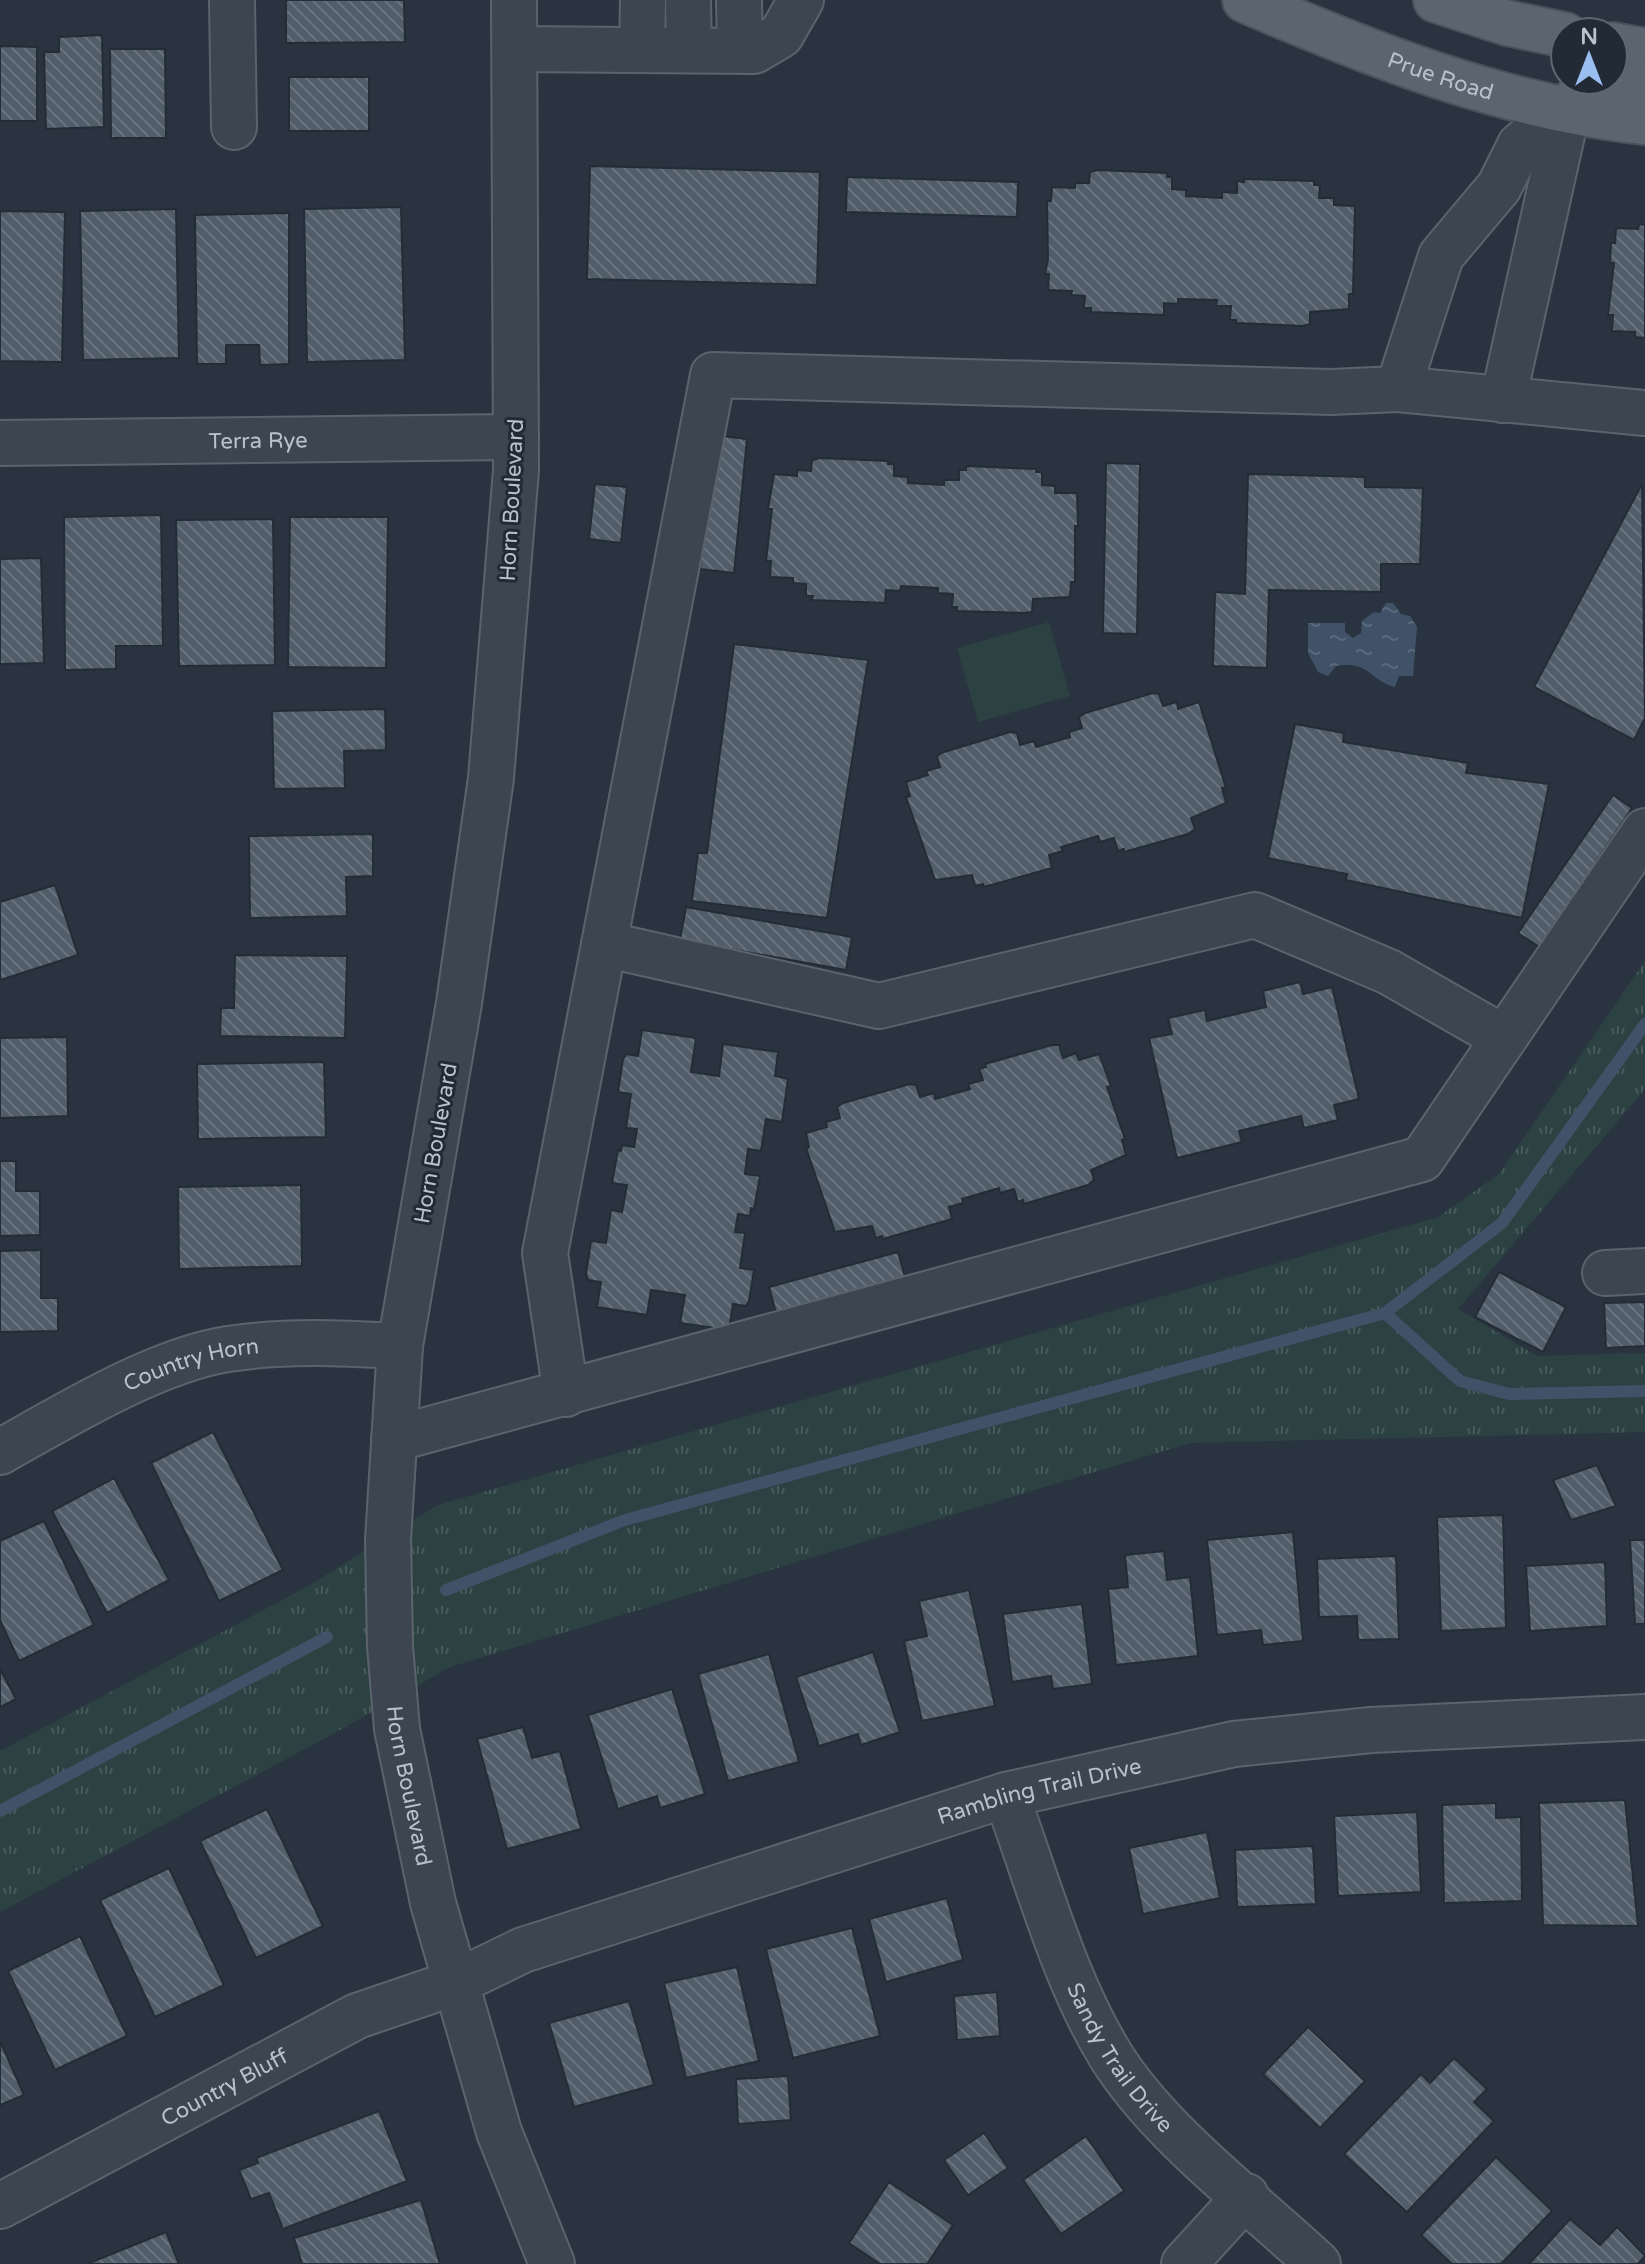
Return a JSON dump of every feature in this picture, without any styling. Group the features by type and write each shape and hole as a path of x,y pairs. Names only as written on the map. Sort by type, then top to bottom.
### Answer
{"main road":[{"name":"Prue Road","path":"1245,0 1351,46 1489,91 1645,122"},
{"path":"1436,0 1507,23 1549,32"},
{"path":"1568,108 1586,86 1599,80 1645,83"}],"street":[{"path":"232,0 234,127"},
{"name":"Horn Boulevard","path":"514,0 516,437 491,778 459,1003 400,1346 388,1540 390,1646 397,1729 433,1903 499,2132 552,2264"},
{"path":"616,0 629,50"},
{"path":"629,50 643,0"},
{"path":"688,0 689,50"},
{"path":"739,0 740,50"},
{"path":"515,49 754,51 781,35 801,0"},
{"path":"1398,389 1441,256 1499,187 1520,145 1568,108"},
{"path":"1503,400 1568,108"},
{"path":"566,1394 545,1253 713,375 1331,392 1398,389 1645,413"},
{"name":"Terra Rye","path":"0,443 516,437"},
{"path":"394,1439 1422,1159 1645,831"},
{"path":"604,944 879,1006 1255,915 1389,972 1504,1038"},
{"name":"Country Horn","path":"0,1452 142,1376 225,1349 307,1341 400,1346"},
{"name":"Rambling Trail Drive","path":"457,1982 523,1950 1006,1795 1234,1744 1371,1730 1645,1717"},
{"name":"Sandy Trail Drive","path":"1006,1795 1075,1981 1112,2057 1169,2129 1318,2264"},
{"name":"Country Bluff","path":"0,2206 357,2016 457,1982"},
{"path":"1184,2264 1246,2196"}],"green space":[{"path":"1049,622 1070,696 978,722 957,648"},
{"path":"1645,961 1645,1089 1458,1309 1537,1356 1645,1353 1645,1432 1190,1443 450,1667 335,1733 0,1912 0,1751 310,1585 438,1505 1438,1217 1499,1174"}],"water":[{"path":"1386,603 1393,603 1401,614 1410,616 1417,627 1413,676 1399,676 1395,687 1356,666 1336,666 1328,676 1318,672 1308,653 1308,623 1345,623 1345,632 1353,638 1361,633 1362,621 1374,612 1380,613"}],"building":[{"path":"286,0 404,0 405,42 286,43"},
{"path":"102,35 104,127 46,129 44,52 59,52 59,37"},
{"path":"0,46 37,47 37,121 0,121"},
{"path":"110,49 165,49 166,138 111,138"},
{"path":"289,77 369,77 369,131 289,131"},
{"path":"590,166 820,172 817,285 587,279"},
{"path":"1090,172 1167,173 1167,177 1172,177 1172,189 1186,190 1186,196 1222,198 1222,192 1237,193 1237,181 1244,182 1244,179 1314,181 1314,185 1320,185 1319,198 1334,198 1334,205 1355,206 1353,294 1349,294 1349,309 1310,312 1310,324 1303,326 1236,323 1236,320 1230,320 1231,306 1216,306 1217,300 1178,299 1178,304 1164,303 1164,315 1091,312 1091,308 1084,308 1085,296 1071,295 1072,291 1048,290 1049,274 1045,274 1048,259 1047,201 1051,201 1052,187 1075,188 1075,183 1089,183"},
{"path":"847,177 1018,182 1017,217 846,212"},
{"path":"401,207 405,360 307,362 304,209"},
{"path":"176,209 179,358 83,360 80,211"},
{"path":"0,211 65,212 62,362 0,361"},
{"path":"289,213 289,364 260,365 259,345 226,345 226,364 197,364 195,215"},
{"path":"1639,224 1645,225 1645,338 1635,337 1635,332 1612,331 1613,315 1608,315 1614,263 1610,263 1611,243 1615,243 1616,228 1638,229"},
{"path":"713,435 747,439 734,573 700,569"},
{"path":"812,460 888,461 888,464 894,464 894,476 908,477 908,483 944,485 944,480 959,480 959,470 966,470 966,466 1036,469 1036,472 1042,472 1042,485 1055,486 1055,493 1077,493 1075,582 1071,582 1070,597 1033,599 1032,612 1024,613 957,611 957,607 952,607 953,594 938,593 938,588 901,586 900,591 886,590 885,603 812,600 813,596 806,596 806,584 793,583 793,578 770,577 771,561 766,561 772,509 768,509 774,474 797,476 797,470 811,471"},
{"path":"1106,463 1140,464 1137,634 1103,633"},
{"path":"1248,474 1365,477 1365,487 1423,488 1420,564 1381,564 1381,592 1269,590 1267,668 1213,666 1215,592 1245,594"},
{"path":"595,484 627,487 621,543 589,539"},
{"path":"1642,484 1645,718 1634,740 1534,687"},
{"path":"161,515 163,646 116,646 116,669 65,670 64,517"},
{"path":"290,517 388,517 386,668 288,667"},
{"path":"273,519 275,665 179,666 176,520"},
{"path":"41,558 44,663 0,664 0,559"},
{"path":"734,644 868,660 827,918 692,901 698,853 707,853"},
{"path":"1153,693 1159,694 1163,706 1177,702 1178,709 1199,702 1226,788 1222,788 1226,803 1191,818 1195,829 1188,834 1124,852 1124,849 1118,851 1114,838 1100,842 1098,836 1061,847 1063,851 1049,855 1052,868 984,887 983,884 975,886 972,875 935,880 906,797 910,796 906,782 928,775 926,771 940,767 937,756 944,752 1010,732 1017,733 1020,745 1034,741 1036,747 1070,737 1069,732 1082,728 1079,717 1085,713"},
{"path":"385,709 386,750 344,751 345,788 274,789 272,711"},
{"path":"1295,724 1344,733 1343,742 1468,763 1466,773 1549,784 1522,918 1346,880 1347,874 1268,858"},
{"path":"1613,795 1632,808 1596,862 1603,866 1545,951 1518,933"},
{"path":"373,834 373,876 346,877 347,916 250,918 249,836"},
{"path":"55,885 78,955 0,980 0,902"},
{"path":"686,907 852,937 846,970 680,940"},
{"path":"235,955 347,956 345,1038 220,1036 221,1008 234,1008"},
{"path":"1300,982 1303,994 1332,987 1359,1099 1334,1105 1338,1120 1304,1128 1301,1116 1239,1131 1242,1142 1177,1158 1149,1038 1172,1034 1168,1018 1205,1010 1207,1021 1266,1007 1263,991"},
{"path":"642,1030 696,1038 691,1072 719,1076 723,1044 778,1052 775,1076 788,1079 782,1122 766,1119 761,1151 748,1149 745,1174 760,1176 754,1209 751,1208 750,1216 738,1214 735,1232 745,1233 740,1268 754,1270 749,1301 746,1306 733,1304 729,1330 680,1323 685,1295 651,1290 647,1315 597,1307 601,1282 588,1280 586,1274 591,1241 606,1243 611,1210 622,1212 627,1185 612,1183 618,1150 621,1151 622,1145 634,1147 637,1129 626,1128 631,1094 618,1092 623,1059 627,1054 638,1056"},
{"path":"67,1037 68,1116 0,1118 0,1038"},
{"path":"1059,1045 1063,1058 1076,1053 1079,1060 1099,1054 1111,1086 1107,1087 1125,1139 1122,1140 1126,1155 1091,1170 1094,1180 1088,1185 1024,1204 1023,1200 1018,1202 1014,1189 1000,1193 999,1188 962,1199 963,1203 949,1207 952,1219 883,1239 882,1236 876,1238 872,1226 835,1232 806,1148 809,1147 806,1133 827,1127 826,1122 840,1118 837,1107 843,1103 910,1084 916,1085 920,1097 934,1093 935,1099 970,1089 968,1084 983,1080 979,1069 986,1067 985,1064"},
{"path":"324,1062 326,1137 198,1139 197,1064"},
{"path":"0,1161 16,1161 16,1191 40,1191 40,1235 0,1236"},
{"path":"301,1185 302,1266 179,1269 178,1187"},
{"path":"41,1250 41,1298 58,1298 58,1331 0,1332 0,1251"},
{"path":"898,1252 907,1284 778,1320 769,1287"},
{"path":"1499,1272 1566,1307 1543,1352 1475,1317"},
{"path":"1645,1302 1645,1346 1606,1348 1604,1303"},
{"path":"213,1432 283,1570 219,1601 151,1463"},
{"path":"1597,1465 1616,1506 1571,1520 1553,1480"},
{"path":"114,1478 169,1580 107,1613 52,1511"},
{"path":"1503,1515 1506,1628 1441,1631 1437,1517"},
{"path":"44,1521 94,1625 19,1661 0,1620 0,1541"},
{"path":"1293,1532 1303,1641 1263,1645 1261,1630 1217,1635 1207,1540"},
{"path":"1630,1540 1645,1540 1645,1624 1635,1624"},
{"path":"1164,1551 1167,1580 1190,1577 1198,1656 1116,1665 1108,1589 1128,1587 1125,1555"},
{"path":"1396,1556 1399,1639 1358,1640 1357,1616 1319,1617 1317,1559"},
{"path":"1605,1562 1607,1626 1530,1631 1526,1566"},
{"path":"969,1590 995,1706 922,1721 904,1641 927,1636 919,1601"},
{"path":"1082,1604 1092,1684 1053,1689 1051,1676 1012,1682 1003,1614"},
{"path":"873,1652 900,1732 861,1745 858,1734 819,1746 796,1677"},
{"path":"769,1654 799,1762 728,1781 698,1674"},
{"path":"0,1669 16,1699 0,1707"},
{"path":"672,1689 705,1794 660,1808 657,1796 618,1809 588,1715"},
{"path":"523,1727 532,1758 560,1751 581,1829 507,1849 477,1739"},
{"path":"1625,1800 1638,1926 1543,1925 1539,1803"},
{"path":"1496,1803 1496,1818 1521,1817 1522,1901 1444,1903 1442,1805"},
{"path":"267,1809 323,1926 256,1958 200,1841"},
{"path":"1417,1812 1421,1892 1338,1896 1334,1816"},
{"path":"1207,1832 1220,1898 1143,1914 1129,1848"},
{"path":"1313,1846 1316,1904 1237,1907 1235,1850"},
{"path":"169,1868 224,1985 155,2017 100,1900"},
{"path":"947,1898 963,1960 886,1982 869,1919"},
{"path":"852,1928 880,2036 793,2058 766,1949"},
{"path":"80,1936 127,2036 55,2070 8,1971"},
{"path":"737,1967 759,2061 686,2078 664,1983"},
{"path":"997,1992 1000,2036 957,2040 954,1996"},
{"path":"629,2001 654,2085 574,2107 549,2023"},
{"path":"1308,2027 1365,2081 1320,2128 1263,2074"},
{"path":"0,2041 24,2095 0,2105"},
{"path":"1454,2058 1487,2089 1474,2102 1494,2121 1407,2212 1344,2154 1421,2074 1430,2083"},
{"path":"788,2076 791,2120 738,2124 736,2079"},
{"path":"379,2111 407,2181 283,2229 269,2193 251,2199 239,2170 258,2163 256,2158"},
{"path":"984,2133 1008,2168 968,2195 944,2160"},
{"path":"1086,2136 1124,2191 1061,2234 1023,2180"},
{"path":"1496,2157 1552,2211 1501,2264 1452,2264 1421,2235"},
{"path":"889,2182 953,2225 927,2264 880,2264 849,2243"},
{"path":"421,2200 440,2264 302,2264 294,2238"},
{"path":"1570,2219 1600,2245 1617,2227 1645,2256 1638,2264 1529,2264"},
{"path":"166,2232 179,2264 87,2264"}],"waterway":[{"path":"446,1590 625,1520 1385,1313 1502,1223 1645,1024"},
{"path":"1385,1313 1460,1381 1509,1394 1645,1391"},
{"path":"0,1811 327,1637"}]}
